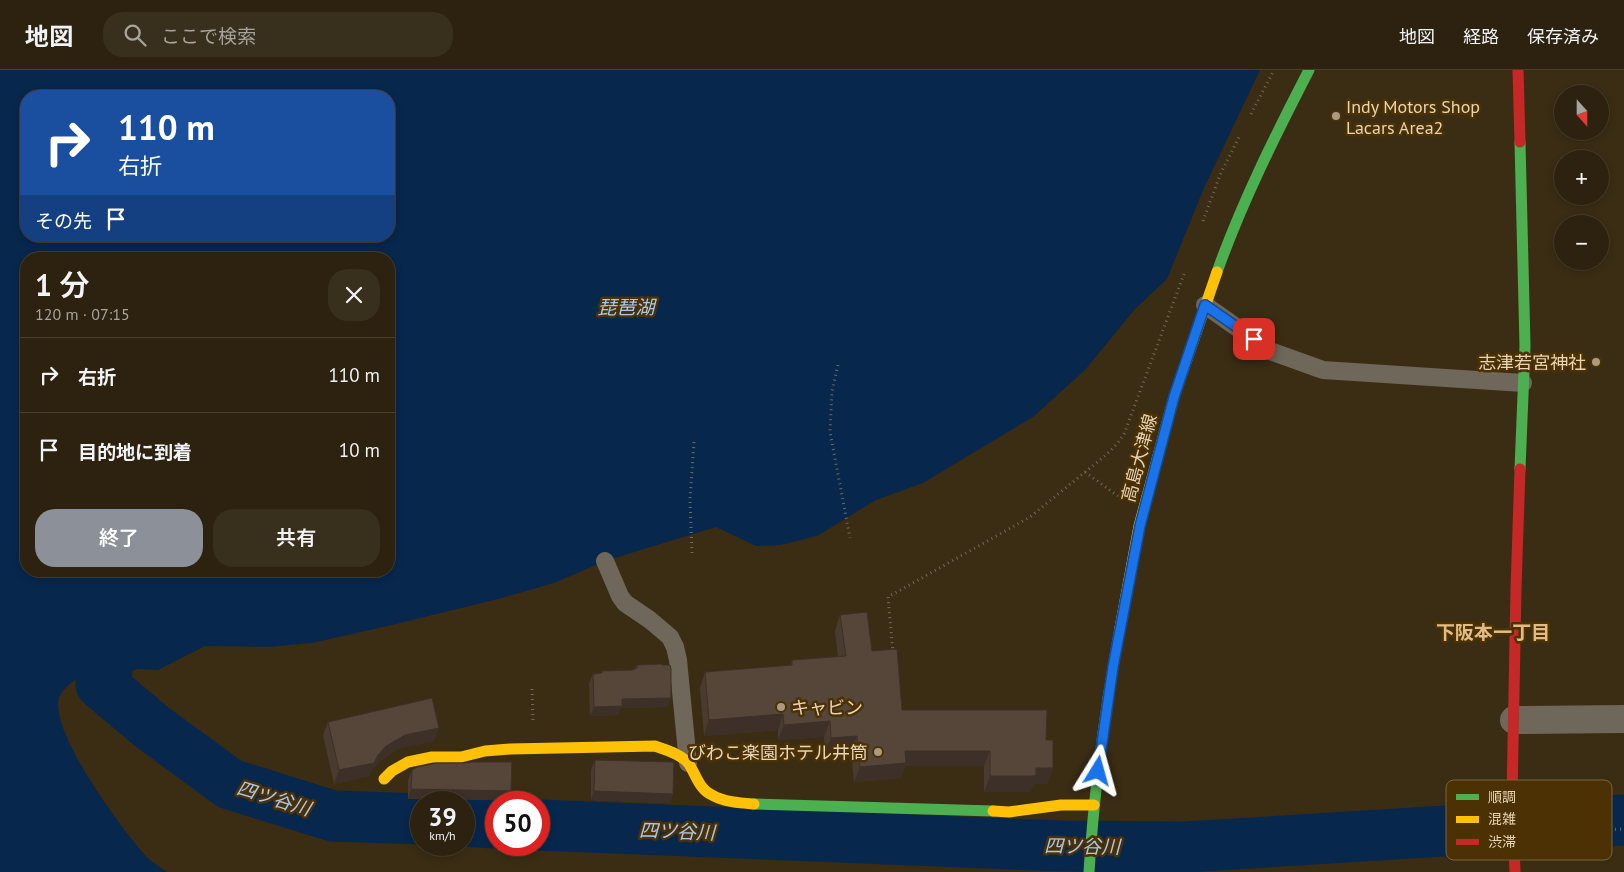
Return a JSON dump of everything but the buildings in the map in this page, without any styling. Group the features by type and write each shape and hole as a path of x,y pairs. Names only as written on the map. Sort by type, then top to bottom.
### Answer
{"street":[{"name":"高島大津線","path":"1089,872 1092,818 1113,667 1140,526 1174,397 1227,244 1267,151 1309,70"},
{"path":"1512,780 1525,346 1518,70"},
{"path":"1514,720 1624,720"},
{"path":"384,779 392,771 408,762 432,757 461,757 485,751 510,749 655,746 672,751 688,763 697,781 711,796 737,803 1009,812 1061,805 1094,805"}],"lane":[{"path":"1205,305 1270,351 1323,370 1523,383"},
{"path":"605,561 620,596 625,603 650,620 670,637 675,646 688,763"}],"path":[{"path":"1247,123 1274,70"},
{"path":"1200,230 1220,175 1242,131"},
{"path":"893,655 888,597 1030,517 1117,444 1124,434 1186,267"},
{"path":"838,365 832,392 830,432 850,538"},
{"path":"692,554 690,500 694,442"},
{"path":"1085,472 1120,497"},
{"path":"532,689 532,706"}],"water":[{"name":"琵琶湖","path":"0,70 1260,70 1204,188 1167,279 1135,309 1085,370 1033,417 923,483 876,500 817,536 780,545 756,546 716,527 605,561 554,583 396,624 312,643 268,647 205,646 158,670 137,669 101,684 81,676 74,681 60,695 58,704 68,740 92,783 121,825 147,858 167,872 0,872"}],"waterway":[{"name":"四ツ谷川","path":"0,633 92,653 107,671 101,684 152,727 230,784 333,816 410,819"},
{"name":"四ツ谷川","path":"1612,821 1624,820"},
{"name":"四ツ谷川","path":"475,822 485,822"},
{"name":"四ツ谷川","path":"550,825 1062,846 1186,847 1446,831"}],"traffic: fast":[{"path":"1217,272 1248,195 1309,70"},
{"path":"1520,142 1525,346 1520,469"},
{"path":"1089,872 1101,750 1120,628"},
{"path":"754,804 993,811"}],"traffic: slow":[{"path":"1120,628 1139,526 1174,397 1217,272"},
{"path":"384,779 392,771 408,762 432,757 461,757 485,751 510,749 655,746 673,753 686,761 704,789 712,795 727,801 754,804"},
{"path":"993,811 1009,812 1061,805 1094,805"}],"traffic: jam":[{"path":"1518,70 1520,142"},
{"path":"1512,780 1520,469"},
{"path":"1515,860 1515,872"}],"place":[{"name":"Indy Motors Shop Lacars Area2","path":"1336,116"},
{"name":"志津若宮神社","path":"1596,362"},
{"name":"キャビン","path":"781,707"},
{"name":"びわこ楽園ホテル井筒","path":"878,752"}],"district":[{"name":"下阪本一丁目","path":"1493,632"}],"route":[{"path":"1098,771 1113,667 1140,526 1174,397 1205,305 1254,339"}]}
